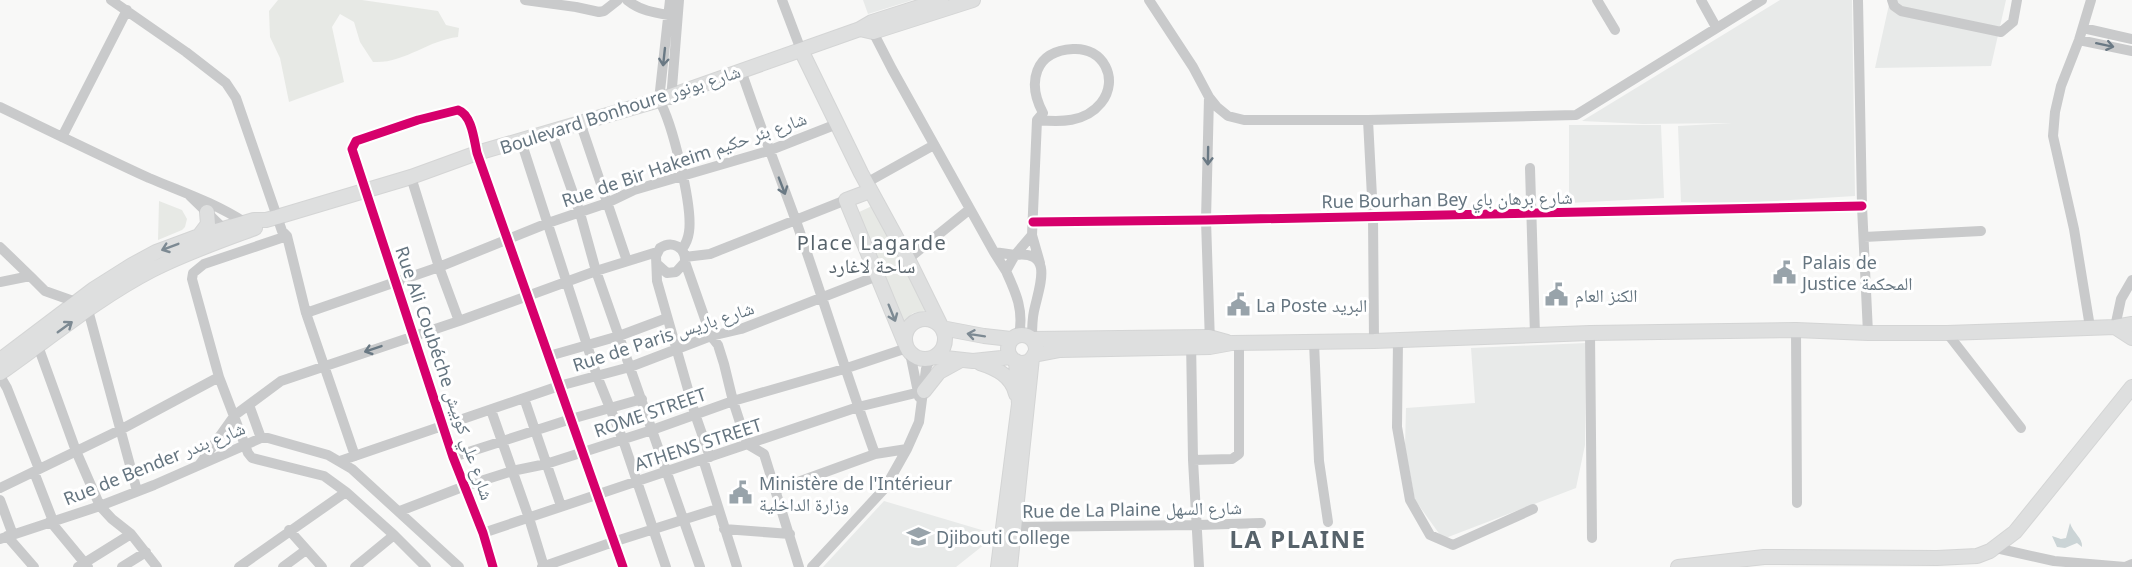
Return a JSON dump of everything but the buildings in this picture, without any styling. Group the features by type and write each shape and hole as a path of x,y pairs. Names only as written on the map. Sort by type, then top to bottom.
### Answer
{"main road":[{"path":"868,28 941,0"},
{"path":"868,28 973,0"},
{"name":"Boulevard Bonhoure شارع بونور","path":"272,219 580,122 666,102 741,70 868,28"},
{"path":"801,50 868,187 908,259 942,328 946,340 941,352 933,358"},
{"path":"868,187 846,200 907,348 919,359 966,361 1013,359 1023,363 1033,357 1059,350 1210,342 1374,341 1535,334 1796,330 1947,333 2115,327 2132,324"},
{"path":"199,236 208,224 207,212"},
{"path":"0,375 115,291 230,232 244,222 272,219"},
{"path":"0,360 76,302 156,252 199,236 258,227 272,219"},
{"path":"907,348 907,329 917,320 931,320 942,328 984,336 1191,343"},
{"path":"2115,327 2132,338"},
{"path":"998,567 1008,527 1036,348 1021,338"},
{"path":"1010,567 1008,527 1019,404 1013,359 1008,348 1021,338"},
{"path":"921,395 939,372 966,361 998,370 1006,376 1015,389 1019,404"},
{"path":"1678,567 1764,557 1937,558 1977,556 1996,548 2015,532 2132,387"}],"street":[{"path":"111,0 226,83 242,111 272,219 287,236 306,313 355,456"},
{"path":"525,0 598,12 604,11 618,0"},
{"path":"627,0 637,8 673,16"},
{"path":"782,0 801,50"},
{"path":"1149,0 1193,66 1209,97 1228,116 1244,120 1368,120 1576,115 1762,0"},
{"path":"1597,0 1615,30"},
{"path":"1701,0 1716,27"},
{"path":"1858,0 1862,206 1868,333"},
{"path":"1892,0 1894,6 1901,11 2001,32 2013,22 2018,0"},
{"path":"2090,327 2074,229 2053,136 2055,112 2061,86 2079,40 2091,0"},
{"path":"657,264 663,271 672,273 680,270 685,252 689,217 666,102 675,1"},
{"path":"62,137 127,10"},
{"path":"868,28 1006,271 1021,309 1021,338"},
{"path":"2083,28 2132,39"},
{"path":"2079,40 2132,51"},
{"path":"1021,338 1034,313 1040,287 1041,266 1032,235 1037,120 1043,113 1037,102 1035,75 1041,63 1049,56 1075,48 1089,52 1100,59 1108,69 1111,80 1104,99 1098,107 1084,116 1065,122 1037,120"},
{"path":"741,70 768,151 796,221 844,369 875,454"},
{"path":"1209,97 1206,220 1210,342"},
{"path":"0,107 190,196 215,204 244,222"},
{"name":"Rue Ali Coubéche شارع علي كوبيش","path":"477,153 467,117 458,110 417,120 356,141 352,145 412,336 453,457 483,533 493,567"},
{"path":"1368,120 1373,216 1374,341"},
{"path":"580,122 627,261"},
{"name":"Rue de Bir Hakeim شارع بئر حكيم","path":"306,313 439,267 607,203 634,190 768,151 837,124"},
{"path":"550,131 580,213 596,271 700,567"},
{"path":"521,141 586,345 610,406 666,567"},
{"path":"868,187 934,145"},
{"path":"477,153 623,567"},
{"path":"1530,168 1535,334"},
{"path":"411,177 439,267 459,321"},
{"path":"190,196 230,232"},
{"path":"200,465 235,415 280,381 459,321 566,281 657,252 667,244 677,246 685,252 710,254 846,200"},
{"name":"Rue Bourhan Bey شارع برهان باي","path":"1033,222 1862,206"},
{"path":"908,259 970,209"},
{"path":"1864,237 1982,231"},
{"path":"1006,271 1015,255 1032,235"},
{"path":"287,236 204,264 193,273 192,286 219,377 246,445 252,458 324,476 346,492 426,567"},
{"path":"0,248 45,291 76,302 88,310 137,491"},
{"path":"657,252 657,281 706,458 717,509 737,567"},
{"path":"685,252 711,336 721,355 747,444 764,454 800,567"},
{"path":"994,252 1033,256 1041,266"},
{"path":"0,282 30,276"},
{"name":"Rue de Paris شارع باريس","path":"340,461 559,386 630,367 711,336 741,329 877,276"},
{"path":"2115,327 2121,299 2132,280"},
{"path":"1021,309 1026,314 1034,313"},
{"path":"549,356 619,336 667,318"},
{"path":"1796,330 1797,503"},
{"path":"1590,333 1593,538"},
{"path":"1947,333 2022,428"},
{"path":"1398,340 1397,426 1410,500 1430,536 1453,546 1533,509"},
{"path":"1314,342 1319,461 1328,522"},
{"path":"1191,343 1193,460 1199,567"},
{"path":"1193,460 1232,459 1239,454 1236,343"},
{"path":"38,346 76,451 100,506 131,534 157,567"},
{"path":"907,348 921,395"},
{"name":"ROME STREET","path":"399,511 465,486 582,453 733,401 907,348"},
{"path":"812,567 885,488 919,422 926,369 933,358"},
{"path":"0,375 7,388 37,470 51,521 84,566 131,534"},
{"path":"0,488 120,430 219,377"},
{"name":"ATHENS STREET","path":"483,533 858,407 921,395"},
{"path":"525,398 561,506"},
{"path":"453,457 610,406 642,399"},
{"path":"249,405 261,438"},
{"path":"490,410 529,518 543,567 653,528 717,509"},
{"name":"Rue de Bender شارع بندر","path":"7,536 100,506 261,438 328,455 340,461 367,480 459,567"},
{"path":"776,490 875,454 907,449"},
{"path":"239,567 346,492"},
{"path":"0,500 7,536 34,567"},
{"name":"Rue de La Plaine شارع السهل","path":"1008,527 1261,523"},
{"path":"724,529 790,534"},
{"path":"289,530 322,567"},
{"path":"356,567 369,563 394,535"},
{"path":"1996,548 2054,561 2125,567 2132,564"},
{"path":"284,567 306,550"},
{"path":"122,567 146,552"}],"shaded area":[{"path":"278,0 362,0 438,11 446,25 459,28 458,37 436,42 406,56 384,62 373,62 360,42 354,22 340,14 332,27 344,82 289,102 280,58 270,37 269,11"},
{"path":"863,0 913,0 868,14"},
{"path":"1780,0 1852,0 1855,196 1744,203 1681,202 1678,126 1732,123 1643,124 1582,121"},
{"path":"1890,0 2006,0 1991,66 1875,68"},
{"path":"1569,125 1661,125 1664,198 1569,203"},
{"path":"159,201 182,210 187,219 182,230 158,240"},
{"path":"872,206 928,310 913,313 902,323 857,213"},
{"path":"1586,343 1585,445 1576,488 1443,539 1415,500 1405,446 1406,408 1475,403 1471,348"},
{"name":"Djibouti College","path":"884,501 985,531 985,544 956,567 823,567"},
{"path":"2070,523 2082,547 2077,543 2065,548 2057,547 2052,536 2066,538"}],"cycle path":[{"path":"493,567 483,533 453,457 352,149 356,141 418,120 458,110 463,113 472,128 477,153 623,567"},
{"path":"1033,222 1862,206"}],"place":[{"name":"Palais de Justice المحكمة","path":"1784,272"},
{"name":"الكنز العام","path":"1557,295"},
{"name":"La Poste البريد","path":"1238,305"},
{"name":"Ministère de l'Intérieur وزارة الداخلية","path":"741,493"},
{"name":"Djibouti College","path":"918,537"}],"district":[{"name":"Place Lagarde ساحة لاغارد","path":"872,254"},
{"name":"LA PLAINE","path":"1298,538"}]}
